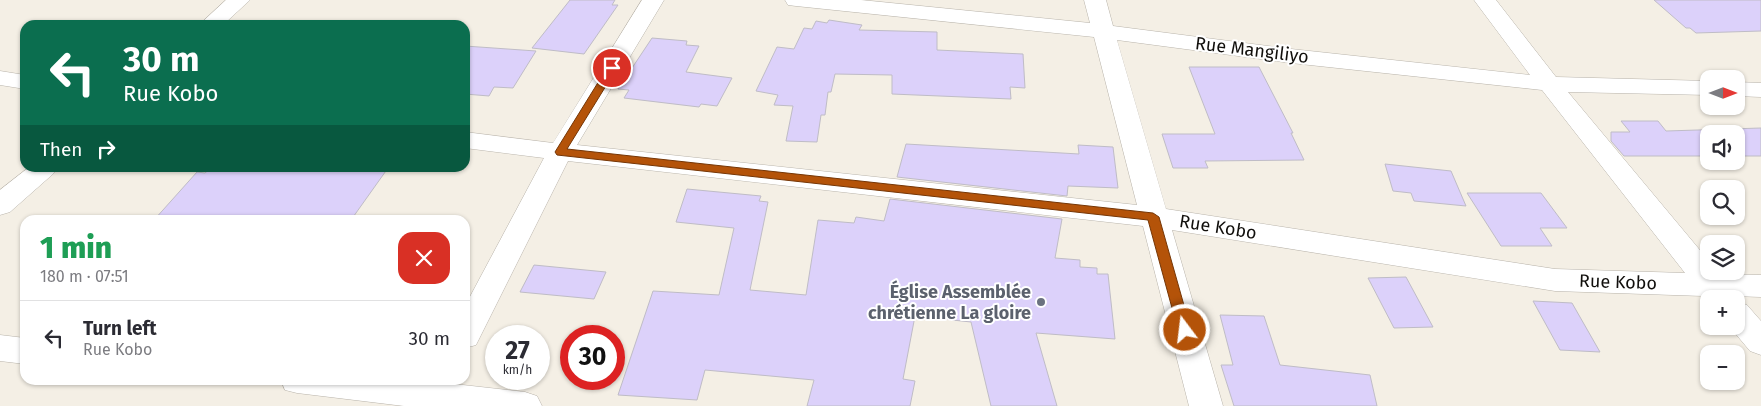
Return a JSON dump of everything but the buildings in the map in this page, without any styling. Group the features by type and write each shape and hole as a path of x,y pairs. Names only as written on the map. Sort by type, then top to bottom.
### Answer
{"street":[{"path":"216,20 239,0"},
{"path":"470,326 560,152 653,0"},
{"name":"Rue Mangiliyo","path":"796,0 1103,31 1291,56 1549,84 1700,88"},
{"path":"1095,0 1206,406"},
{"path":"1485,0 1549,84 1716,290"},
{"path":"0,78 20,81"},
{"path":"1745,89 1761,90"},
{"name":"Rue Kobo","path":"470,141 1153,217 1555,280 1700,291"},
{"path":"0,205 39,172"},
{"name":"Rue Kobo","path":"1732,290 1761,286"},
{"path":"1745,323 1761,342"},
{"path":"0,348 20,350"},
{"path":"346,385 525,406"}],"place":[{"name":"Église Assemblée chrétienne La gloire","path":"1041,302"}],"route":[{"path":"612,68 560,152 1153,217 1185,330"}]}
